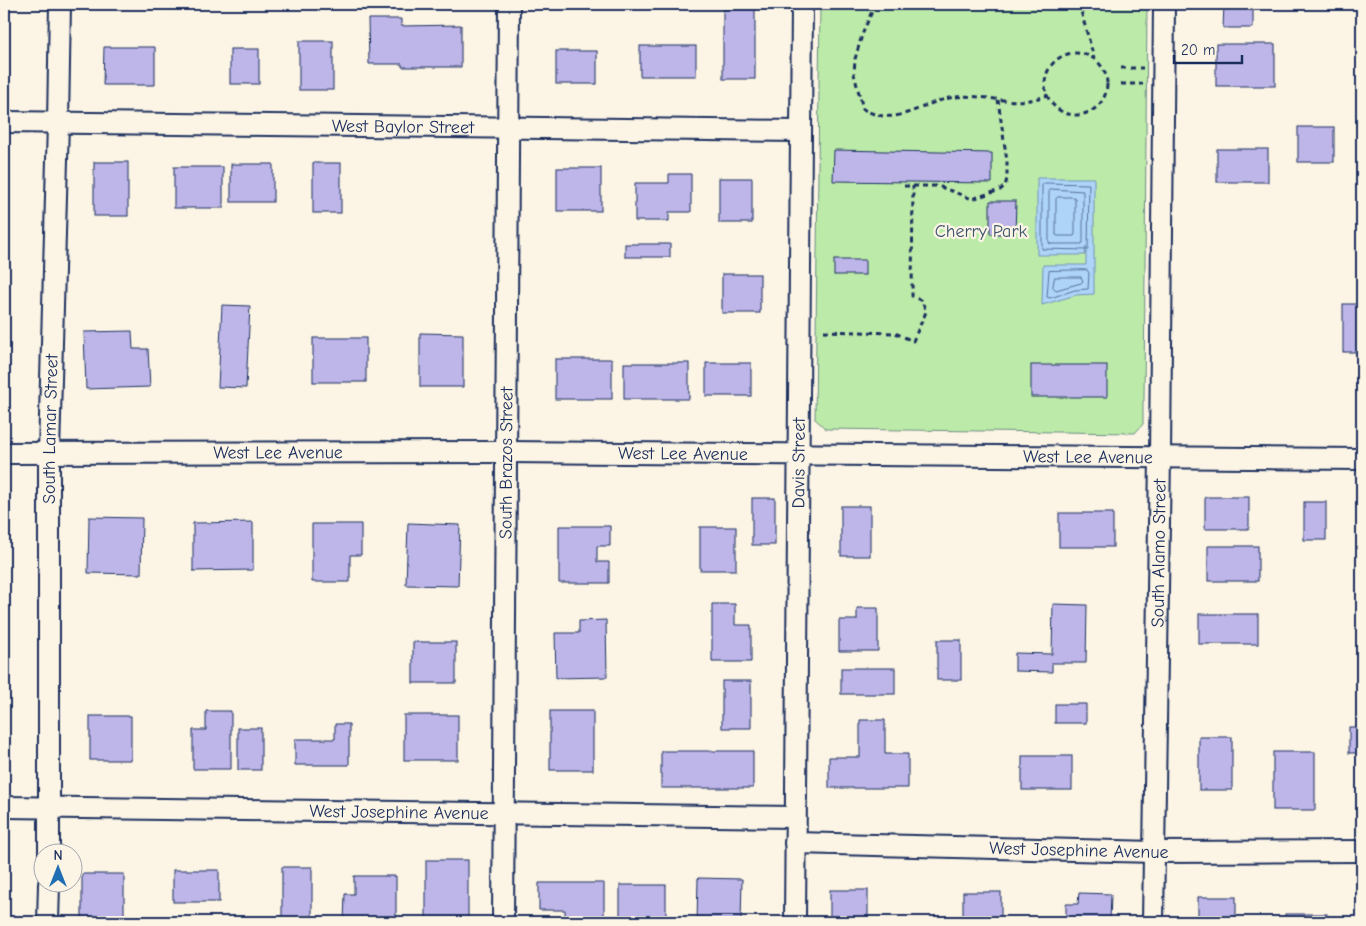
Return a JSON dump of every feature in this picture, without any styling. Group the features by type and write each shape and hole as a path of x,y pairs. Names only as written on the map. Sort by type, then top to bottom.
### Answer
{"street":[{"name":"South Lamar Street","path":"49,844 49,453 60,4"},
{"name":"South Brazos Street","path":"503,922 509,4"},
{"name":"Davis Street","path":"795,922 802,4"},
{"name":"South Alamo Street","path":"1153,922 1164,4"},
{"name":"West Baylor Street","path":"4,122 801,131"},
{"name":"West Lee Avenue","path":"4,453 506,452 1362,459"},
{"name":"West Josephine Avenue","path":"4,807 795,817"},
{"name":"West Josephine Avenue","path":"795,843 1155,852 1362,851"},
{"path":"48,922 49,894"}],"path":[{"path":"874,4 857,49 854,74 863,109 873,115 882,118 894,117 931,103 955,97 1024,101 1048,95"},
{"path":"1079,4 1094,59"},
{"path":"1078,53 1088,55 1104,68 1107,78 1104,98 1097,108 1089,112 1079,115 1069,114 1060,110 1052,103 1048,95 1045,85 1051,66 1067,54 1078,53"},
{"path":"904,186 938,186 966,199 972,199 992,194 1005,186 1007,179 1007,152 998,100"},
{"path":"824,331 894,333 912,341 926,312 922,301 912,296 914,186"}],"green space":[{"name":"Cherry Park","path":"820,4 1147,4 1144,401 1143,424 1135,433 826,429 815,419"}],"water":[{"path":"1037,178 1094,178 1094,294 1076,295 1042,305 1043,265 1086,265 1086,246 1085,255 1037,255"}],"building":[{"path":"1224,4 1253,4 1253,28 1223,28"},
{"path":"723,9 755,9 755,79 723,79"},
{"path":"368,19 401,19 401,26 461,25 461,67 402,67 402,64 369,64"},
{"path":"299,41 333,41 333,90 299,90"},
{"path":"1216,44 1275,44 1275,86 1216,86"},
{"path":"640,46 696,46 696,76 640,76"},
{"path":"104,47 155,47 155,85 103,85"},
{"path":"230,49 259,49 259,84 230,84"},
{"path":"556,51 597,51 597,84 556,84"},
{"path":"1298,127 1334,127 1334,162 1298,162"},
{"path":"1217,149 1268,149 1268,182 1217,182"},
{"path":"834,150 992,153 992,183 833,181"},
{"path":"94,162 128,162 128,216 94,216"},
{"path":"313,163 341,163 341,213 313,213"},
{"path":"231,164 273,164 273,202 231,202"},
{"path":"174,167 223,167 223,208 174,208"},
{"path":"557,168 601,168 601,211 557,211"},
{"path":"669,174 691,174 691,212 669,212 669,221 635,221 635,183 669,183"},
{"path":"719,178 752,178 752,223 719,223"},
{"path":"990,201 1016,201 1015,234 990,234"},
{"path":"625,244 670,244 670,257 625,257"},
{"path":"834,260 865,260 865,275 834,275"},
{"path":"722,274 760,274 760,313 722,313"},
{"path":"1343,304 1362,304 1362,352 1343,352"},
{"path":"222,305 250,306 246,388 218,387"},
{"path":"132,331 133,349 148,349 150,387 86,389 84,332"},
{"path":"420,333 463,334 463,387 420,387"},
{"path":"313,338 366,338 366,382 313,382"},
{"path":"555,359 612,359 612,399 555,399"},
{"path":"624,363 689,363 689,399 624,399"},
{"path":"706,363 751,363 751,396 706,396"},
{"path":"1031,365 1107,365 1107,397 1031,397"},
{"path":"1205,497 1249,497 1249,529 1205,529"},
{"path":"752,498 775,498 775,545 752,545"},
{"path":"1304,502 1326,502 1326,540 1304,540"},
{"path":"841,506 870,506 870,556 841,556"},
{"path":"1059,513 1113,513 1113,547 1059,547"},
{"path":"89,517 142,518 141,574 88,573"},
{"path":"253,522 253,570 193,571 193,523"},
{"path":"408,523 460,525 458,586 406,585"},
{"path":"312,524 361,524 361,555 350,555 350,582 312,582"},
{"path":"559,526 610,526 610,546 597,546 597,562 609,562 609,583 559,583"},
{"path":"700,527 736,527 736,570 700,570"},
{"path":"1208,546 1258,546 1258,581 1208,581"},
{"path":"712,604 735,604 735,625 751,625 751,662 712,662"},
{"path":"1053,604 1087,605 1086,663 1052,663 1052,672 1015,671 1015,653 1052,654"},
{"path":"857,608 878,608 878,651 839,651 839,620 857,620"},
{"path":"1199,614 1258,614 1258,644 1199,644"},
{"path":"606,620 607,677 556,678 555,633 579,633 579,621"},
{"path":"937,640 961,640 961,680 937,680"},
{"path":"413,642 456,642 456,683 413,683"},
{"path":"841,668 895,668 895,694 841,694"},
{"path":"722,681 751,681 751,728 722,728"},
{"path":"1055,704 1086,704 1086,723 1055,723"},
{"path":"206,711 231,711 231,769 193,769 193,730 206,730"},
{"path":"550,711 593,711 593,770 550,770"},
{"path":"404,715 458,715 458,760 404,760"},
{"path":"90,716 131,716 131,760 90,760"},
{"path":"860,720 885,720 885,754 908,754 908,788 829,788 829,757 860,757"},
{"path":"335,724 349,724 349,765 295,765 295,739 335,739"},
{"path":"1349,727 1362,727 1362,753 1349,753"},
{"path":"238,728 261,728 261,770 238,770"},
{"path":"1199,737 1232,737 1232,790 1199,790"},
{"path":"661,751 753,751 753,788 661,788"},
{"path":"1273,752 1315,752 1315,810 1273,810"},
{"path":"1022,756 1072,756 1072,790 1022,790"},
{"path":"426,860 468,860 468,922 426,922"},
{"path":"282,867 312,867 312,920 282,920"},
{"path":"173,870 219,870 219,902 173,902"},
{"path":"82,874 124,874 124,922 82,922"},
{"path":"354,876 396,876 396,922 344,922 345,894 354,894"},
{"path":"698,878 742,879 741,922 697,922"},
{"path":"539,883 604,883 604,922 565,922 565,910 539,910"},
{"path":"620,885 666,885 666,922 620,922"},
{"path":"830,890 868,890 868,922 830,922"},
{"path":"963,892 1001,892 1001,922 963,922"},
{"path":"1079,893 1111,894 1110,922 1066,922 1066,904 1078,904"},
{"path":"1198,897 1236,897 1236,922 1198,922"},
{"path":"1285,914 1327,914 1327,922 1285,922"}]}
